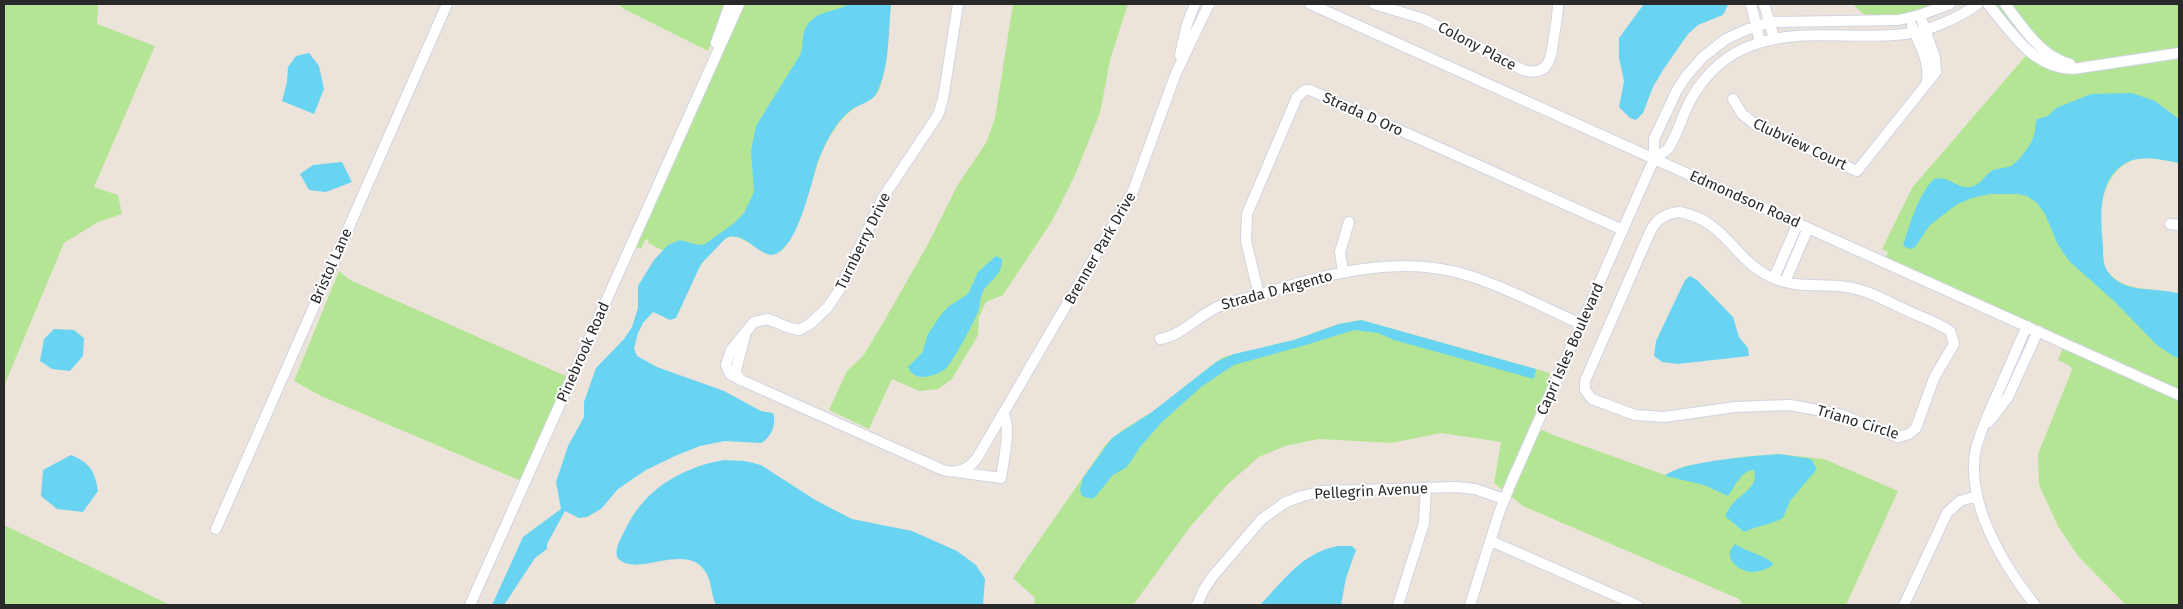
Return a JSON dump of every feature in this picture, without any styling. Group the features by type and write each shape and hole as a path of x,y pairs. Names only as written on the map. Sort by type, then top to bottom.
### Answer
{"street":[{"name":"Bristol Lane","path":"216,529 446,4"},
{"name":"Pinebrook Road","path":"697,98 730,4"},
{"name":"Pinebrook Road","path":"470,605 739,4"},
{"name":"Turnberry Drive","path":"954,472 944,470 741,380 730,374 726,363 731,350 754,322 764,319 772,320 794,330 801,329 821,314 837,295 882,199 938,115 958,4"},
{"name":"Brenner Park Drive","path":"1176,73 1187,24 1195,4"},
{"name":"Brenner Park Drive","path":"954,472 966,469 974,463 1133,191 1176,73 1209,4"},
{"name":"Edmondson Road","path":"1310,4 2179,395"},
{"name":"Colony Place","path":"1374,4 1424,19 1523,70 1531,72 1544,68 1550,60 1558,4"},
{"path":"1751,4 1760,42"},
{"path":"1764,4 1774,38"},
{"name":"Capri Isles Boulevard","path":"1470,605 1504,499 1654,158 1654,140 1678,88 1695,65 1714,48 1738,34 1770,22 1885,21 1920,15 1950,4"},
{"name":"Capri Isles Boulevard","path":"1654,158 1668,149 1692,97 1707,77 1723,61 1741,50 1774,38 1798,35 1895,34 1920,30 1950,20 1978,4"},
{"path":"1988,4 2024,46 2037,58 2060,68 2073,69 2179,53"},
{"path":"2005,4 2049,55 2062,62 2089,66"},
{"name":"Clubview Court","path":"1920,15 1920,30"},
{"name":"Clubview Court","path":"1733,99 1742,114 1756,125 1857,171 1934,75 1937,66 1920,30 1909,17"},
{"name":"Strada D Oro","path":"1259,294 1246,241 1247,214 1297,97 1304,88 1623,230"},
{"path":"1678,88 1692,97"},
{"name":"Triano Circle","path":"1672,213 1684,213 1715,227 1729,239 1746,260 1774,278 1785,282 1799,286 1854,288 1950,331 1954,339 1952,348 1934,378 1923,411 1912,433 1904,437 1895,436 1839,414 1790,405 1744,406 1654,418 1623,411 1595,401 1587,394 1584,384 1586,378 1652,228 1664,216 1672,213"},
{"name":"Strada D Argento","path":"1343,272 1340,252 1349,222"},
{"path":"1774,278 1798,223"},
{"path":"1785,282 1808,228"},
{"name":"Strada D Argento","path":"1160,339 1175,335 1215,307 1343,272 1366,267 1397,265 1444,269 1489,283 1581,324"},
{"path":"2027,326 1981,432 1974,464 1977,496 1991,535 2000,554 2035,605"},
{"path":"1981,432 2008,397 2038,331"},
{"path":"954,472 1001,478 1007,427 1006,418 1003,413"},
{"name":"Pellegrin Avenue","path":"1197,605 1213,576 1260,520 1284,503 1302,496 1323,491 1465,487 1504,499"},
{"path":"1398,605 1424,523 1426,488"},
{"path":"1904,605 1947,513 1960,501 1977,496"},
{"path":"1490,541 1637,605"}],"green space":[{"path":"4,4 98,4 97,24 155,46 94,187 118,195 122,214 98,222 64,243 4,386"},
{"path":"618,4 725,4 708,51 624,9"},
{"path":"744,4 891,4 885,69 876,94 855,107 839,123 828,139 805,206 793,235 786,246 778,253 773,254 762,251 744,240 731,236 712,250 699,269 648,243 649,239 645,240 641,249 635,247"},
{"path":"1013,4 1128,4 1110,60 1100,113 1075,175 1052,221 1003,295 986,302 979,317 978,335 952,379 938,389 919,391 892,379 869,429 829,410 847,371 863,356 928,244 957,186 986,143 995,118"},
{"path":"1853,4 1939,4 1902,15 1883,17 1863,13"},
{"path":"1989,4 2179,4 2179,163 2141,158 2123,165 2108,183 2100,218 2104,266 2110,274 2122,283 2130,286 2179,293 2179,390 1885,257 1889,252 1882,249 1912,188 2029,52"},
{"path":"339,271 350,280 568,377 521,481 321,396 294,381"},
{"path":"1361,320 1550,373 1548,378 1552,380 1532,425 1553,435 1665,475 1685,466 1741,457 1779,454 1824,459 1898,491 1846,605 1743,605 1739,599 1523,506 1494,483 1501,442 1441,433 1391,443 1319,439 1285,446 1259,457 1228,484 1190,527 1133,605 1034,604 1035,598 1013,578 1106,444 1121,431 1152,412 1223,357 1294,340 1339,324"},
{"path":"2063,347 2179,400 2179,605 2126,605 2078,556 2058,526 2039,485 2038,454 2072,370 2070,366 2058,360"},
{"path":"4,525 170,605 4,605"}],"water":[{"path":"849,4 891,4 885,70 873,98 846,115 836,126 828,140 818,161 802,216 788,243 780,252 770,255 744,239 738,237 726,238 701,264 676,318 670,320 653,312 643,323 634,349 637,356 657,367 724,391 761,411 773,413 774,426 768,438 761,443 725,441 700,446 646,470 618,489 601,509 587,517 579,518 565,511 547,544 547,549 535,558 504,605 492,605 523,537 561,509 556,482 568,446 584,417 584,402 596,368 624,339 632,327 638,308 638,286 654,260 668,245 680,240 699,245 705,244 733,224 744,213 754,192 751,151 756,126 800,55 804,32 809,23 819,15"},
{"path":"1644,4 1728,5 1723,15 1698,25 1688,34 1663,70 1653,87 1643,113 1636,120 1630,118 1619,107 1624,81 1619,58 1619,38"},
{"path":"309,53 319,66 324,89 314,114 282,101 287,82 288,67 296,56"},
{"path":"2132,93 2155,101 2179,119 2179,163 2141,158 2130,161 2111,176 2103,198 2101,223 2105,266 2114,278 2126,286 2179,293 2179,358 2157,345 2115,302 2069,261 2058,245 2045,214 2037,203 2027,196 2018,194 1990,194 1972,198 1956,205 1930,225 1915,247 1910,249 1903,246 1919,201 1934,179 1939,178 1963,186 1974,186 1980,183 1992,171 2011,166 2018,160 2032,140 2037,119 2048,116 2056,108 2091,94"},
{"path":"342,162 352,182 326,192 309,190 300,174 313,165"},
{"path":"996,256 1002,259 1000,270 984,290 977,314 950,363 942,371 932,375 922,377 914,374 908,367 922,353 928,334 940,316 948,307 968,294 978,272"},
{"path":"1690,276 1697,280 1733,317 1739,337 1748,348 1749,356 1678,364 1662,362 1654,356 1656,341 1685,280"},
{"path":"1361,320 1536,369 1534,379 1394,340 1378,333 1354,330 1234,365 1201,387 1161,423 1141,446 1127,467 1113,475 1096,496 1091,499 1082,496 1080,490 1083,478 1112,438 1152,412 1216,362 1234,354 1294,340 1339,324"},
{"path":"54,329 74,330 84,338 83,356 70,371 52,369 40,361 44,339"},
{"path":"1779,454 1811,459 1817,469 1790,501 1783,518 1744,532 1725,516 1733,504 1752,485 1755,476 1754,470 1742,476 1728,496 1704,485 1665,476 1674,471 1702,463"},
{"path":"71,455 83,461 90,468 97,484 98,491 83,512 57,509 41,496 43,470"},
{"path":"724,460 745,461 761,465 817,501 852,519 912,531 957,551 976,565 985,579 983,605 716,605 707,575 696,563 685,559 673,559 635,565 625,563 617,557 618,544 632,517 652,493 678,475"},
{"path":"1735,544 1769,560 1773,563 1772,566 1755,572 1741,569 1733,562 1730,554"},
{"path":"1338,546 1352,546 1356,550 1346,578 1341,605 1260,605 1304,561 1314,554"}]}
